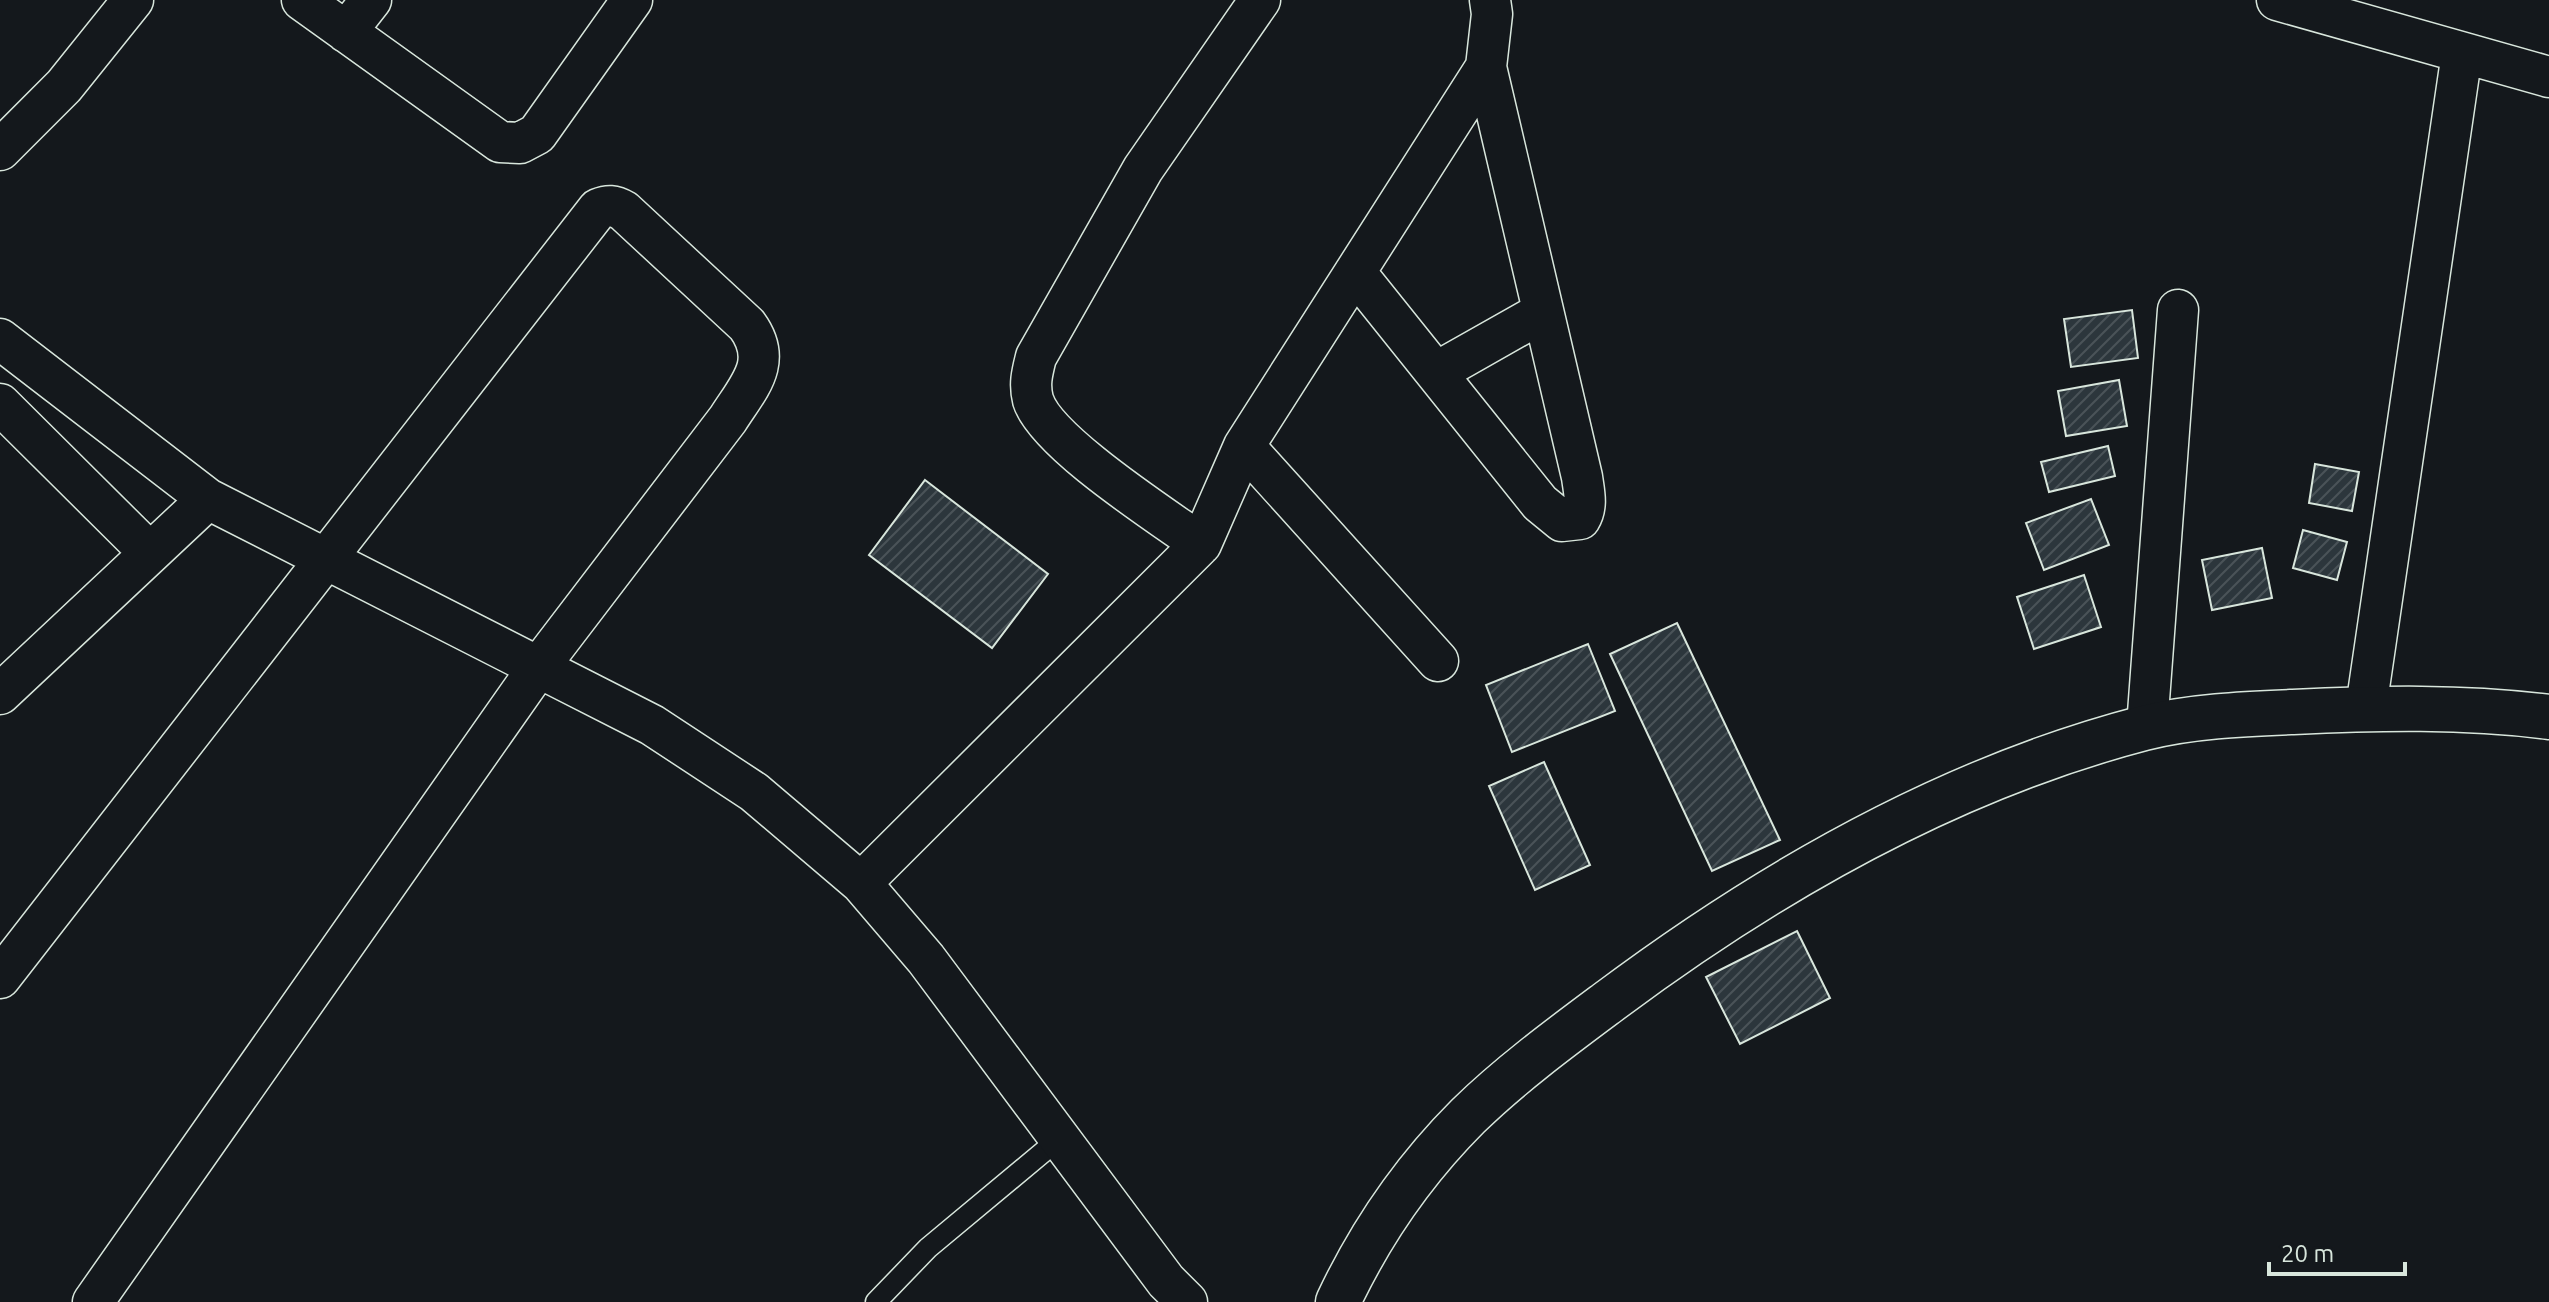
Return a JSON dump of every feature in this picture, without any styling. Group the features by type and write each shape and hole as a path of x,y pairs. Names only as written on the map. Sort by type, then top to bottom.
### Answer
{"street":[{"path":"0,150 64,86 133,0"},
{"path":"302,0 500,142 520,143 537,134 632,0"},
{"path":"346,32 371,0"},
{"path":"1201,544 1096,469 1045,422 1034,402 1030,382 1036,357 1143,169 1260,0"},
{"path":"1355,272 1540,503 1562,521 1580,519 1585,511 1582,477 1486,67 1492,14 1490,0"},
{"path":"2277,0 2549,77"},
{"path":"2366,708 2462,53"},
{"path":"861,883 1201,544 1244,446 1486,67"},
{"path":"0,978 598,209 616,206 635,220 747,325 755,337 760,362 728,419 538,668 93,1302"},
{"path":"2147,727 2178,310"},
{"path":"1437,372 1543,312"},
{"path":"0,339 208,499 652,725 754,792 861,883 926,959 1166,1281 1187,1302"},
{"path":"0,404 150,553"},
{"path":"1244,446 1438,661"},
{"path":"3,686 208,499"},
{"path":"1338,1302 1358,1258 1403,1194 1468,1116 1565,1034 1659,964 1799,873 1898,822 1986,782 2147,727 2239,714 2366,708 2436,708 2549,717"}],"lane":[{"path":"876,1302 928,1248 1060,1138"}],"building":[{"path":"2132,310 2138,358 2071,367 2064,319"},
{"path":"2119,380 2127,426 2066,436 2058,391"},
{"path":"2108,446 2115,476 2049,492 2041,462"},
{"path":"2315,464 2359,472 2352,511 2309,503"},
{"path":"925,480 1048,574 992,648 869,555"},
{"path":"2091,499 2109,545 2044,570 2026,523"},
{"path":"2303,530 2347,542 2337,580 2293,568"},
{"path":"2262,548 2272,598 2212,610 2202,560"},
{"path":"2084,575 2101,627 2034,649 2017,597"},
{"path":"1677,623 1780,840 1712,871 1610,654"},
{"path":"1588,644 1615,711 1512,752 1486,685"},
{"path":"1544,762 1590,865 1535,890 1489,786"},
{"path":"1797,931 1830,998 1740,1044 1706,977"}]}
